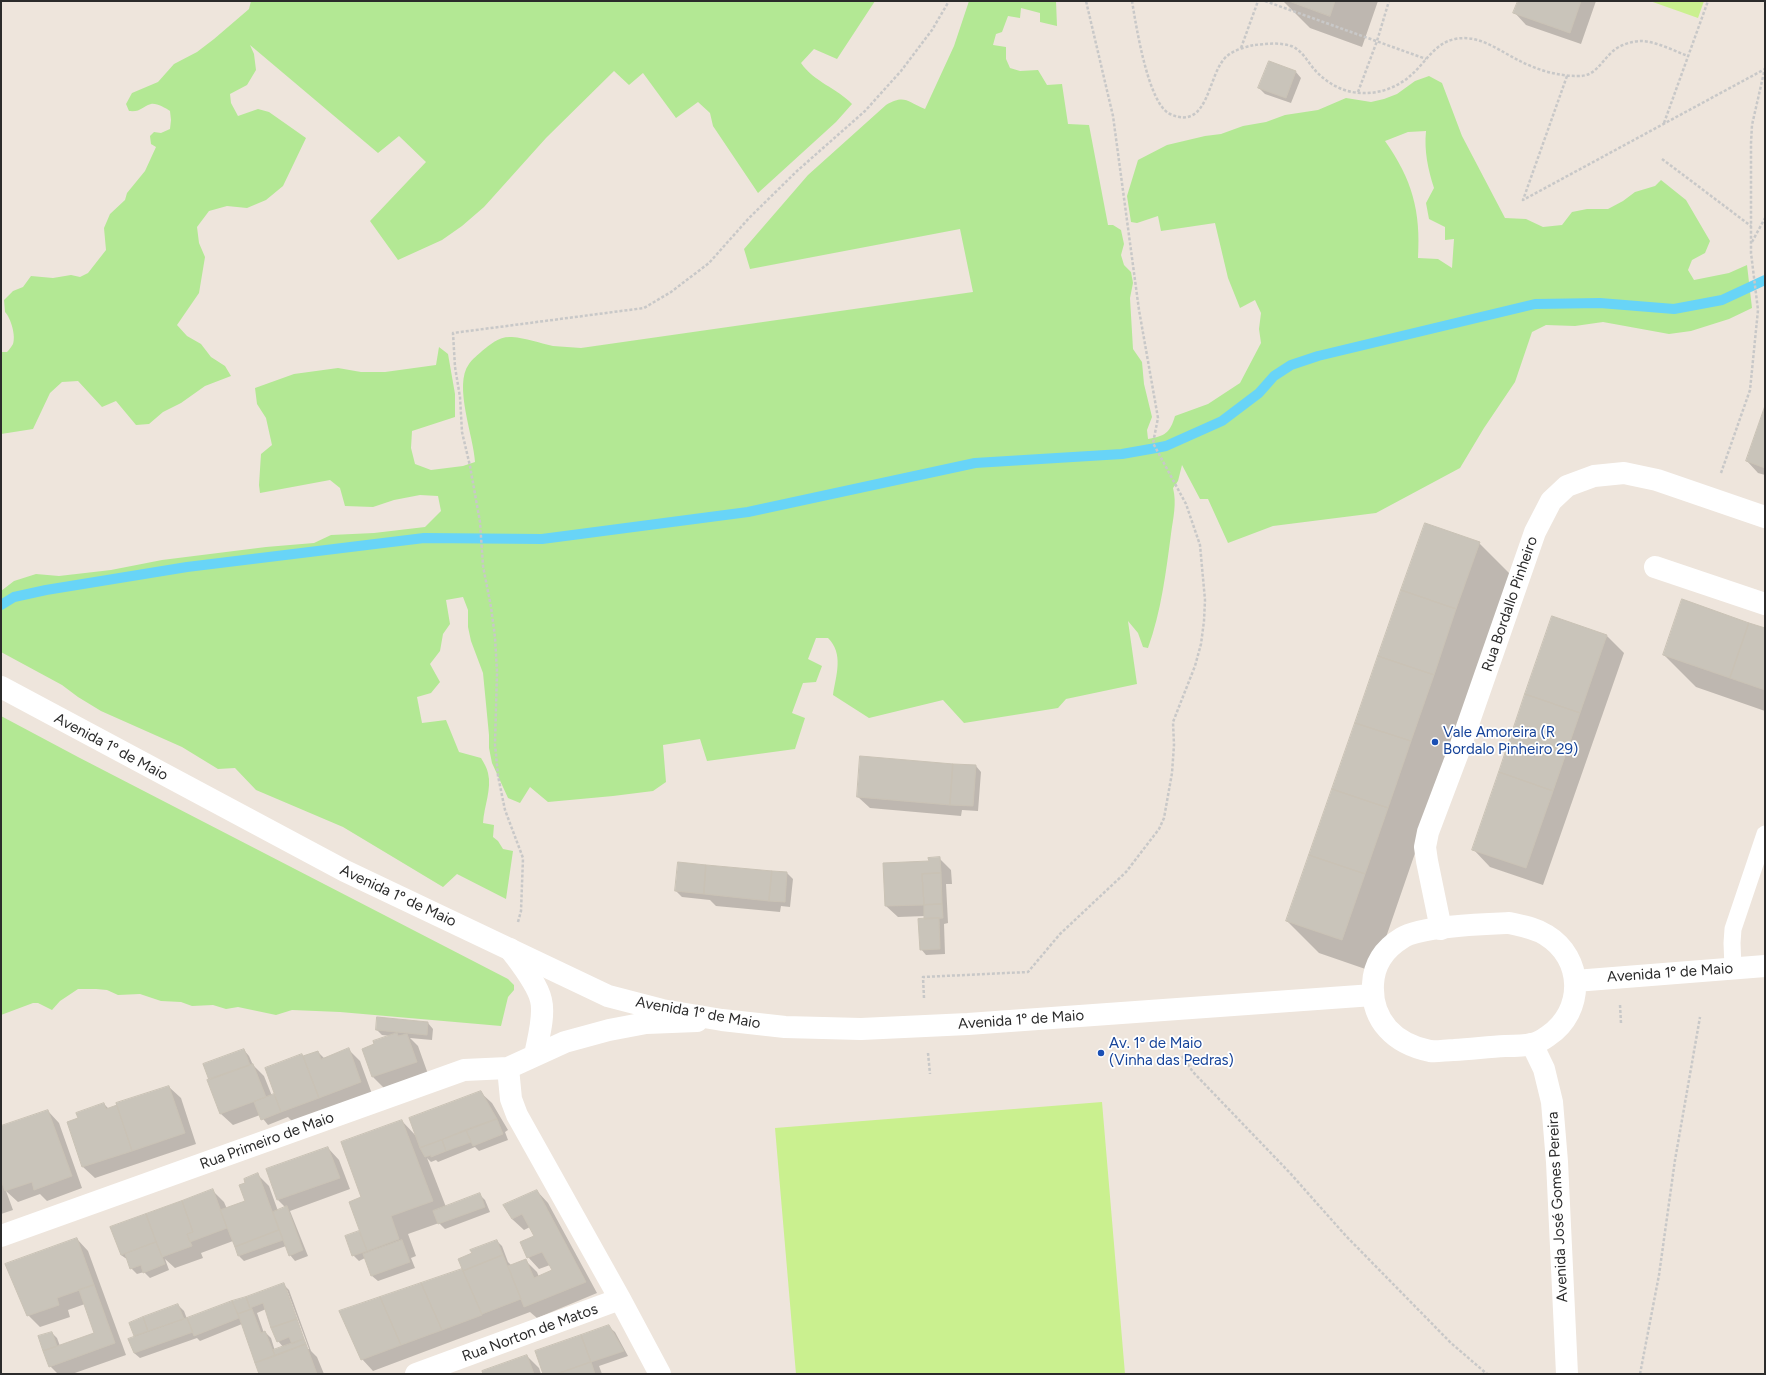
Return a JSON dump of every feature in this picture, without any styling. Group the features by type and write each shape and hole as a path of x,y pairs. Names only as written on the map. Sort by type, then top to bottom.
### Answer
{"street":[{"name":"Rua Bordallo Pinheiro","path":"1441,929 1425,847 1428,832 1459,750 1535,532 1551,501 1567,486 1594,476 1624,473 1657,480 1765,517"},
{"path":"1655,567 1765,604"},
{"name":"Avenida 1º de Maio","path":"1,687 345,871 608,996 662,1010 722,1020 785,1026 862,1029 926,1026 1373,995"},
{"name":"Avenida 1º de Maio","path":"1,690 22,699"},
{"path":"1509,923 1531,928 1546,935 1559,946 1570,962 1575,981 1576,991 1573,1006 1566,1019 1547,1037 1532,1044 1432,1051 1415,1047 1396,1036 1382,1022 1376,1012 1373,995 1374,975 1378,962 1388,949 1403,937 1417,931 1509,923"},
{"path":"510,949 528,973 541,1000 541,1024 536,1055"},
{"name":"Avenida 1º de Maio","path":"1575,981 1765,966"},
{"name":"Rua Primeiro de Maio","path":"1,1236 464,1070 508,1068 566,1042 609,1030 646,1023 722,1020"},
{"name":"Avenida José Gomes Pereira","path":"1532,1044 1544,1069 1552,1102 1557,1162 1567,1374"},
{"path":"508,1068 511,1099 517,1115 620,1299 660,1374"},
{"name":"Rua Norton de Matos","path":"416,1374 620,1299"}],"lane":[{"path":"1733,968 1733,929 1765,834"}],"path":[{"path":"510,949 521,911 523,858 505,810 498,776 495,744 497,672 495,637 483,566 480,522 462,432 453,333 644,308 671,292 708,263 797,171 866,111 901,71 932,30 949,1"},
{"path":"1028,972 1060,934 1126,872 1159,829 1164,818 1172,773 1174,745 1173,722 1195,666 1201,644 1204,600 1200,545 1193,520 1153,443 1158,418 1139,310 1113,116 1086,1"},
{"path":"1132,1 1141,52 1160,106 1168,113 1178,117 1191,116 1201,109 1220,64 1227,56 1241,48 1254,45 1277,44 1292,46 1302,54 1314,70 1327,82 1345,90 1358,92 1380,91 1396,86 1411,76 1426,59 1447,41 1457,38 1472,39 1487,43 1536,68 1578,77 1587,76 1595,72 1612,52 1626,44 1642,42 1659,45 1688,56"},
{"path":"1241,48 1258,1"},
{"path":"1265,1 1426,59"},
{"path":"1358,92 1377,41 1389,1"},
{"path":"1664,123 1708,1"},
{"path":"1567,76 1523,200 1765,68"},
{"path":"1712,499 1750,390 1758,310 1751,243 1751,143 1752,125 1765,68"},
{"path":"1662,159 1751,226"},
{"path":"1751,243 1765,218"},
{"path":"1640,1374 1659,1275 1674,1160 1700,1017"},
{"path":"1182,1056 1193,1072 1290,1173 1346,1236 1450,1343 1487,1374"}],"green space":[{"path":"251,1 875,1 837,59 814,49 801,63 812,75 846,98 852,104 836,122 758,193 713,126 710,113 698,102 676,118 643,73 629,85 614,71 546,138 484,207 462,226 442,240 398,260 370,221 426,162 399,136 378,153 250,45 254,54 256,70 247,85 230,94 231,103 238,116 258,109 269,112 306,138 283,186 266,200 247,208 227,206 209,211 197,227 199,243 205,257 199,293 177,325 187,336 201,344 211,357 225,366 231,376 205,386 181,403 163,412 149,424 136,425 116,401 102,407 78,381 62,382 50,393 33,429 1,434 1,352 7,352 14,341 11,323 5,312 4,300 13,291 23,287 31,276 53,278 71,275 80,277 88,273 106,250 104,228 110,214 125,200 127,193 145,171 156,147 151,144 150,136 154,132 161,133 170,129 170,111 161,106 151,104 139,110 129,111 126,104 132,93 158,82 174,64 197,52 214,39 249,9"},
{"path":"969,1 1056,1 1057,26 1040,22 1040,13 1021,8 1020,18 1008,16 1002,32 996,34 993,45 1006,47 1006,59 1010,68 1020,71 1038,70 1047,85 1062,84 1068,124 1089,125 1108,225 1113,225 1121,230 1124,244 1121,255 1124,265 1131,272 1133,283 1130,298 1133,349 1142,362 1144,384 1152,417 1147,430 1148,439 1159,437 1166,433 1169,430 1175,416 1208,404 1240,383 1261,343 1259,329 1261,313 1255,300 1240,308 1228,278 1215,223 1161,231 1158,216 1137,223 1131,222 1127,196 1138,160 1167,145 1205,136 1221,134 1243,126 1266,122 1285,115 1318,110 1346,98 1371,102 1384,99 1397,94 1415,81 1429,76 1442,83 1462,136 1505,218 1526,219 1543,227 1562,225 1572,212 1587,209 1608,209 1623,201 1635,192 1655,186 1661,180 1686,200 1710,241 1705,253 1692,260 1688,270 1694,280 1729,273 1747,265 1752,308 1729,319 1691,331 1669,334 1603,322 1575,326 1546,325 1532,332 1515,382 1484,428 1460,468 1376,513 1273,526 1228,543 1208,499 1200,499 1182,465 1178,481 1173,488 1175,499 1174,511 1165,577 1160,606 1148,648 1143,647 1138,633 1128,621 1137,684 1066,699 1058,708 964,723 943,700 869,718 833,695 838,665 836,651 828,638 816,638 808,659 822,666 816,682 803,683 792,713 805,718 795,749 707,761 700,739 663,745 666,782 653,791 548,802 530,787 520,803 508,798 492,763 489,748 483,673 471,641 468,627 468,610 463,597 446,600 450,624 443,634 440,651 430,664 440,682 431,693 417,697 422,723 446,720 459,752 481,758 485,766 488,773 489,785 483,823 494,825 493,837 498,841 503,849 513,851 506,899 457,874 443,887 343,827 256,790 235,768 218,769 182,747 101,711 62,685 1,652 1,591 14,581 36,574 59,576 111,570 162,560 266,547 314,543 331,535 374,533 425,527 441,511 438,496 420,495 394,500 373,507 345,506 340,488 330,480 260,493 259,485 261,454 272,445 266,418 257,404 255,388 294,374 338,368 361,372 385,372 436,365 439,347 448,354 455,394 455,417 412,431 411,448 415,464 431,470 463,466 475,462 464,398 463,385 465,373 469,364 475,357 499,339 507,337 527,339 553,346 581,348 973,292 960,229 750,269 744,249 808,175 886,105 898,100 906,100 925,109 954,46","holes":["1426,131 1427,160 1434,188 1426,203 1429,219 1445,227 1445,240 1454,239 1452,268 1438,259 1418,258 1418,225 1413,196 1402,169 1385,141 1408,132"]},
{"path":"1650,1 1704,1 1698,18"},
{"path":"1,716 508,979 514,985 514,990 508,997 501,1026 340,1012 292,1010 276,1015 238,1007 226,1009 213,1005 192,1006 181,1002 161,1001 140,994 118,995 107,990 96,989 78,989 60,1001 52,1010 38,1003 33,1003 1,1015"},
{"path":"1102,1102 1125,1374 796,1374 775,1128"}],"building":[{"path":"1289,1 1335,1 1330,16"},
{"path":"1518,1 1581,1 1570,33 1513,13"},
{"path":"1269,61 1296,71 1286,98 1258,88"},
{"path":"1765,406 1765,468 1746,461"},
{"path":"1425,523 1480,542 1456,609 1401,590"},
{"path":"1401,590 1456,609 1434,675 1378,656"},
{"path":"1682,599 1749,623 1730,678 1663,655"},
{"path":"1552,616 1607,635 1580,713 1525,694"},
{"path":"1749,623 1765,628 1765,690 1730,678"},
{"path":"1378,656 1434,675 1411,741 1355,723"},
{"path":"1525,694 1580,713 1553,791 1499,772"},
{"path":"1355,723 1411,741 1388,808 1332,789"},
{"path":"860,756 953,764 950,805 857,797"},
{"path":"953,764 976,765 973,806 950,805"},
{"path":"1499,772 1553,791 1526,868 1472,850"},
{"path":"1332,789 1388,808 1365,874 1309,855"},
{"path":"1309,855 1365,874 1342,940 1286,921"},
{"path":"940,857 941,873 922,874 924,905 885,906 883,863 929,861 928,858"},
{"path":"678,862 706,865 704,894 675,891"},
{"path":"706,865 772,871 769,901 704,894"},
{"path":"772,871 787,872 785,902 769,901"},
{"path":"941,873 942,904 924,905 922,874"},
{"path":"942,904 943,918 924,919 924,905"},
{"path":"939,918 940,949 920,950 918,919"},
{"path":"377,1017 428,1022 427,1035 376,1030"},
{"path":"397,1033 398,1036 407,1034 417,1062 372,1077 362,1049 374,1044 373,1041"},
{"path":"349,1048 361,1082 319,1098 303,1056 318,1051 321,1059"},
{"path":"244,1049 250,1065 209,1080 203,1064"},
{"path":"302,1054 319,1098 281,1112 265,1068"},
{"path":"253,1064 266,1097 220,1114 207,1080"},
{"path":"169,1086 185,1133 132,1151 116,1103"},
{"path":"481,1091 497,1119 420,1148 409,1118"},
{"path":"274,1094 281,1112 261,1120 254,1102"},
{"path":"104,1103 106,1109 117,1105 132,1151 82,1167 67,1122 78,1118 76,1113"},
{"path":"48,1110 72,1176 34,1190 32,1182 5,1191 1,1180 1,1126"},
{"path":"497,1119 503,1134 473,1146 466,1130"},
{"path":"402,1120 433,1201 391,1216 399,1239 367,1251 349,1202 361,1197 341,1142"},
{"path":"466,1130 471,1142 446,1151 442,1140"},
{"path":"442,1140 446,1151 431,1157 431,1155 425,1157 420,1148"},
{"path":"328,1147 340,1178 277,1200 266,1169"},
{"path":"258,1173 279,1230 235,1247 220,1210 245,1201 239,1185 245,1183 244,1179"},
{"path":"213,1189 227,1228 190,1242 187,1234 193,1232 182,1201"},
{"path":"537,1190 586,1282 524,1307 508,1266 526,1259 534,1278 552,1270 542,1252 527,1258 520,1242 534,1236 522,1214 512,1219 503,1205"},
{"path":"480,1193 485,1207 438,1224 433,1211"},
{"path":"182,1201 193,1232 187,1234 192,1246 162,1257 146,1214"},
{"path":"287,1206 303,1250 289,1256 273,1212"},
{"path":"146,1214 156,1242 121,1255 110,1227"},
{"path":"279,1230 283,1240 238,1256 235,1247"},
{"path":"359,1231 367,1251 352,1256 345,1236"},
{"path":"77,1238 94,1285 57,1298 59,1305 27,1316 5,1264"},
{"path":"402,1240 410,1262 371,1276 363,1254"},
{"path":"497,1240 503,1255 463,1271 458,1259 472,1253 470,1250"},
{"path":"156,1242 165,1264 143,1273 141,1265 130,1269 125,1254"},
{"path":"503,1255 521,1299 482,1314 463,1271"},
{"path":"462,1269 482,1315 442,1330 421,1283"},
{"path":"284,1283 297,1319 271,1328 263,1303 250,1308 246,1297"},
{"path":"421,1283 442,1330 401,1345 380,1297"},
{"path":"94,1285 115,1343 49,1367 43,1351 94,1333 79,1290"},
{"path":"246,1297 250,1308 252,1309 238,1314 232,1301"},
{"path":"380,1297 401,1345 361,1360 339,1311"},
{"path":"232,1301 239,1318 194,1336 187,1318"},
{"path":"178,1304 184,1319 148,1331 143,1317"},
{"path":"252,1309 261,1333 265,1331 275,1356 255,1363 238,1314"},
{"path":"143,1317 148,1331 134,1336 129,1323"},
{"path":"187,1318 193,1332 134,1353 128,1339"},
{"path":"297,1319 304,1339 292,1344 289,1337 277,1342 271,1328"},
{"path":"609,1325 624,1351 591,1362 581,1335"},
{"path":"52,1332 57,1346 43,1351 38,1336"},
{"path":"581,1335 591,1362 557,1374 543,1374 535,1351"},
{"path":"304,1339 306,1344 275,1356 273,1350"},
{"path":"306,1344 317,1374 259,1374 255,1363"},
{"path":"527,1355 534,1374 483,1374 482,1371"},
{"path":"591,1362 595,1374 557,1374"}],"waterway":[{"path":"1,605 14,597 46,590 187,567 424,538 542,539 748,512 975,463 1122,454 1156,448 1166,446 1222,421 1259,393 1274,376 1291,365 1318,356 1535,304 1600,303 1674,309 1722,300 1765,280"}],"place":[{"name":"Vale Amoreira (R Bordalo Pinheiro 29)","path":"1435,742"},
{"name":"Av. 1º de Maio (Vinha das Pedras)","path":"1101,1053"}]}
